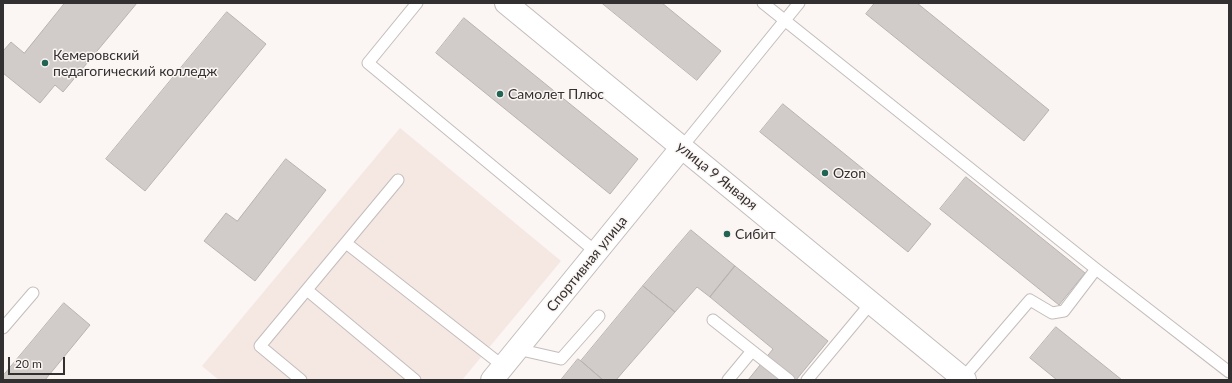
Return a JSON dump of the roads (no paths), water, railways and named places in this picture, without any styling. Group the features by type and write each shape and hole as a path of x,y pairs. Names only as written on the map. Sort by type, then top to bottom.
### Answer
{"street":[{"name":"улица 9 Января","path":"506,3 964,379"},
{"name":"Спортивная улица","path":"497,373 682,147"}],"lane":[{"path":"417,3 368,63 596,252"},
{"path":"763,3 1096,269 1229,372"},
{"path":"682,147 799,3"},
{"path":"301,380 260,346 398,180"},
{"path":"346,243 497,373"},
{"path":"964,379 1030,300 1052,313 1064,311 1096,269"},
{"path":"307,290 415,380"},
{"path":"3,328 33,292"},
{"path":"807,380 870,303"},
{"path":"517,349 561,359 599,316"},
{"path":"713,320 789,380"},
{"path":"728,380 752,351"}],"place":[{"name":"Кемеровский педагогический колледж","path":"45,63"},
{"name":"Самолет Плюс","path":"500,94"},
{"name":"Ozon","path":"825,173"},
{"name":"Сибит","path":"727,234"}]}
